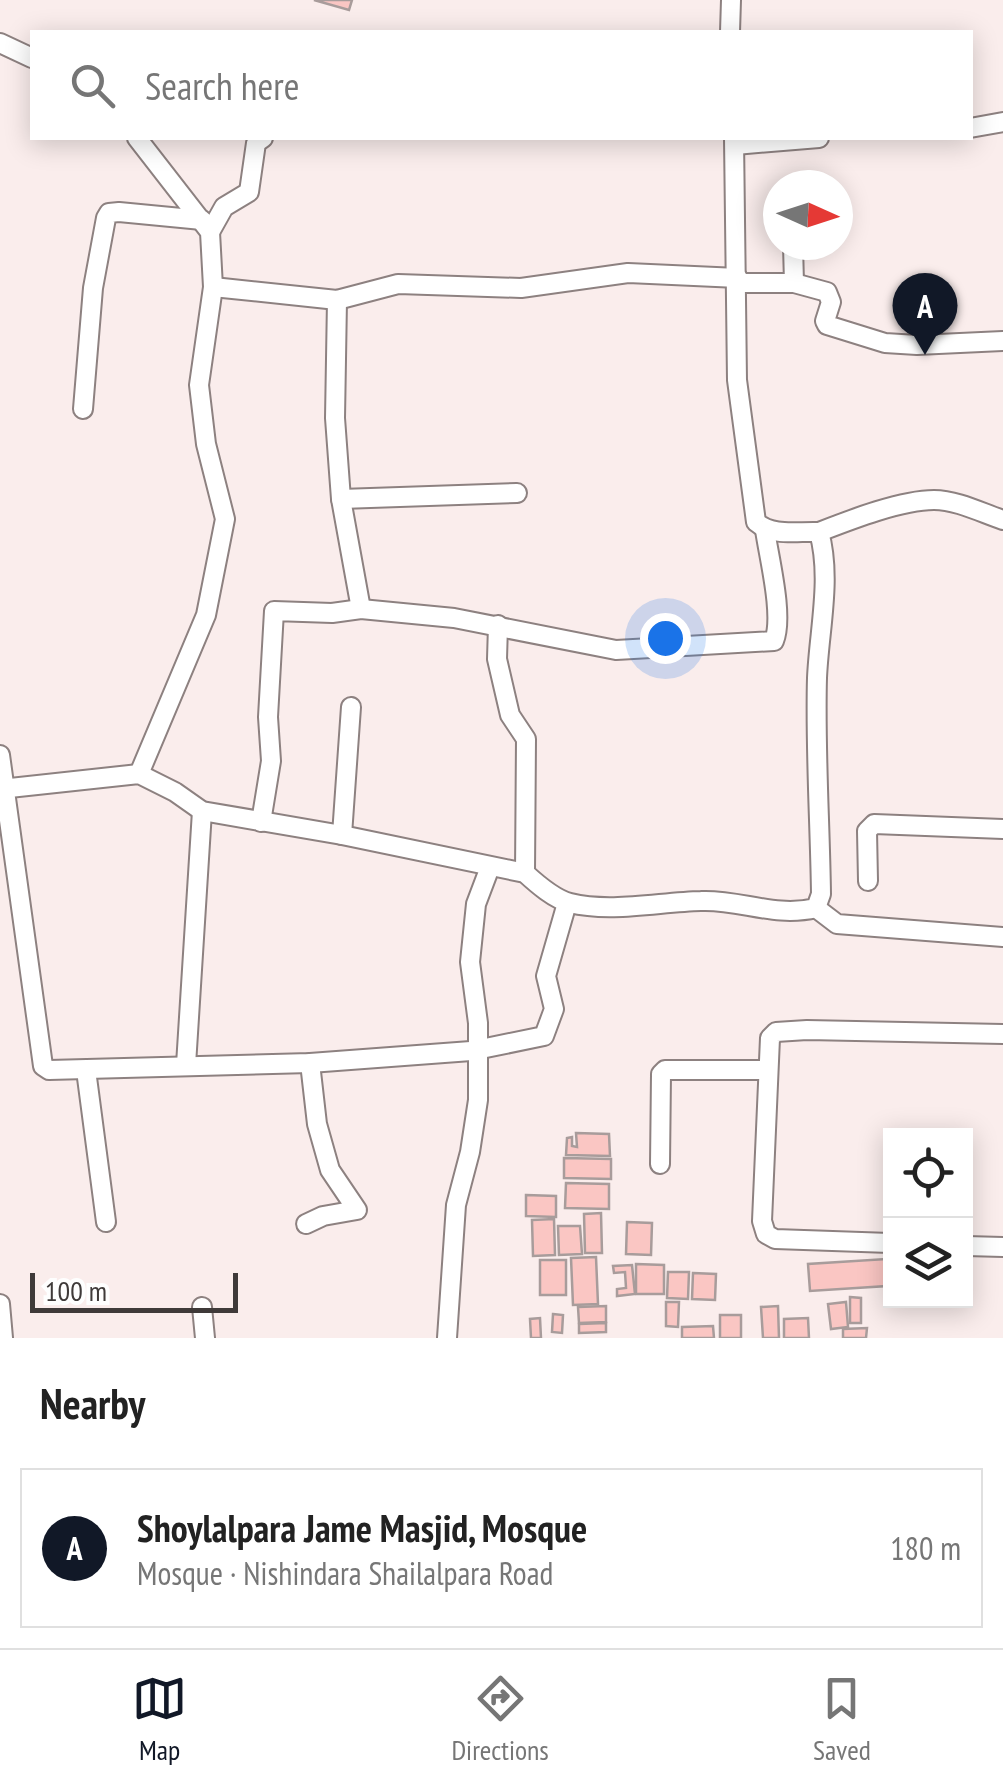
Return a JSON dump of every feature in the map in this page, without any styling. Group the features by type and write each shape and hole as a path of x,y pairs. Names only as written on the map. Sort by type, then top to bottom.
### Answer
{"street":[{"path":"730,30 731,0"},
{"path":"0,43 30,57"},
{"path":"973,127 1003,122"},
{"path":"138,140 206,226 213,287 199,385 206,444 225,519 206,616 139,774"},
{"path":"206,226 224,206 249,192 256,143 260,140"},
{"path":"763,140 735,141 737,380 756,522 765,530 819,532 859,516 934,500 1003,520"},
{"path":"84,410 92,288 106,218 118,212 206,226"},
{"path":"793,260 794,282"},
{"path":"213,287 337,300 398,284 522,288 628,273 794,282 827,292 831,302 827,325 885,343 1003,341"},
{"path":"337,300 335,418 341,500 361,609"},
{"path":"341,500 517,493"},
{"path":"261,822 271,760 268,717 274,611 332,613 361,609 498,625 616,650 774,641 778,634 765,530"},
{"path":"816,908 821,894 817,679 824,571 819,532"},
{"path":"498,625 497,659 510,715 526,739 526,873"},
{"path":"342,835 351,707"},
{"path":"0,755 43,1066 49,1070 310,1063 477,1050 544,1036 554,1010 546,976 567,903"},
{"path":"2,789 139,774 176,792 202,811 526,873 567,903 610,906 705,900 766,911 816,908 837,924 1003,937"},
{"path":"186,1065 202,811"},
{"path":"868,880 867,831 874,824 1003,829"},
{"path":"447,1338 456,1204 478,1100 478,1023 470,962 476,904 490,866"},
{"path":"883,1243 775,1239 766,1234 762,1222 770,1038 776,1032 1003,1034"},
{"path":"306,1224 323,1216 357,1210 330,1170 317,1124 310,1063"},
{"path":"86,1070 106,1222"},
{"path":"660,1164 661,1074 665,1070 767,1070"},
{"path":"973,1246 1003,1247"},
{"path":"0,1304 3,1338"},
{"path":"202,1307 205,1338"}],"building":[{"path":"314,0 352,0 349,10"},
{"path":"576,1133 609,1134 610,1156 566,1155 567,1138 572,1137 572,1146 577,1147"},
{"path":"564,1158 611,1159 611,1179 564,1178"},
{"path":"566,1183 609,1184 609,1209 565,1208"},
{"path":"526,1195 556,1196 556,1217 526,1216"},
{"path":"601,1213 602,1253 585,1253 584,1214"},
{"path":"554,1219 555,1255 533,1256 532,1220"},
{"path":"627,1222 652,1223 651,1255 626,1254"},
{"path":"558,1226 580,1226 582,1254 559,1255"},
{"path":"596,1257 598,1304 573,1305 571,1258"},
{"path":"883,1259 883,1286 810,1291 808,1264"},
{"path":"540,1260 566,1260 566,1295 540,1295"},
{"path":"636,1264 664,1265 664,1294 636,1294"},
{"path":"632,1265 635,1294 617,1296 617,1289 626,1288 625,1272 614,1273 613,1266"},
{"path":"668,1272 689,1272 688,1299 667,1298"},
{"path":"693,1273 716,1274 715,1300 692,1299"},
{"path":"850,1297 861,1298 861,1323 850,1323"},
{"path":"666,1302 679,1302 678,1327 666,1326"},
{"path":"846,1302 848,1327 831,1329 828,1304"},
{"path":"606,1306 606,1322 579,1323 578,1307"},
{"path":"778,1306 779,1338 763,1338 761,1307"},
{"path":"553,1314 563,1315 562,1333 552,1332"},
{"path":"720,1315 741,1315 741,1338 720,1338"},
{"path":"540,1318 541,1338 531,1338 530,1319"},
{"path":"808,1318 809,1338 784,1338 784,1319"},
{"path":"606,1323 606,1332 579,1333 579,1324"},
{"path":"713,1326 714,1338 682,1338 682,1327"},
{"path":"867,1328 866,1338 843,1338 843,1329"}],"place":[{"name":"Shoylalpara Jame Masjid, Mosque","path":"925,355"}]}
